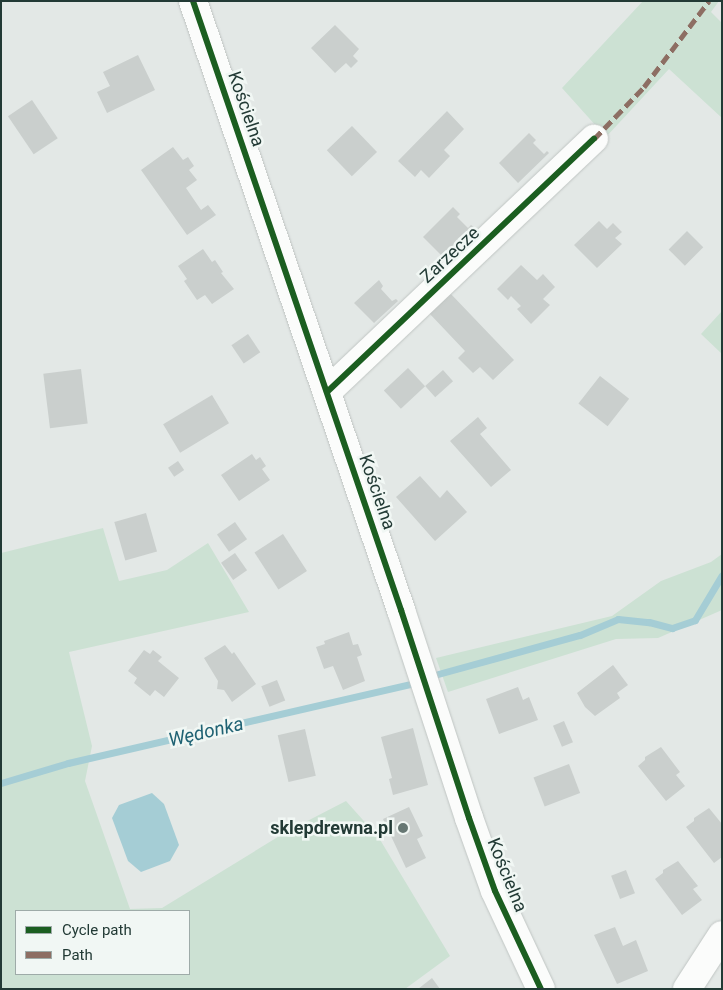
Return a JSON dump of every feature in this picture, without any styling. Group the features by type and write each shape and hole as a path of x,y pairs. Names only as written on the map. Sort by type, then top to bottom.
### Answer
{"street":[{"name":"Kościelna","path":"193,1 327,392 476,840 495,891 541,989"},
{"name":"Zarzecze","path":"327,392 594,139"},
{"path":"687,989 722,935"}],"green space":[{"path":"643,1 719,1 711,12 722,23 722,118 669,69 606,137 562,88"},
{"path":"722,311 722,354 701,334"},
{"path":"103,528 119,581 167,570 208,543 249,612 69,652 92,746 85,781 130,909 162,908 286,832 346,801 379,838 450,956 405,989 1,989 1,553"},
{"path":"722,554 722,610 658,638 616,639 448,692 436,658 612,616 661,581 711,562"}],"water":[{"path":"152,793 164,804 179,845 170,861 141,872 128,861 112,818 119,805"}],"building":[{"path":"335,25 359,49 353,56 358,61 351,68 346,63 335,73 311,48"},
{"path":"138,55 155,90 107,113 97,92 110,86 103,72"},
{"path":"32,100 58,138 34,154 8,116"},
{"path":"447,111 464,129 444,150 450,156 429,178 421,170 415,177 398,161"},
{"path":"352,126 377,152 352,176 327,150"},
{"path":"529,133 536,140 533,143 544,154 547,151 549,153 518,183 499,163"},
{"path":"173,147 183,160 188,157 194,166 189,170 197,180 186,188 201,210 208,205 216,215 187,235 141,170"},
{"path":"453,207 460,214 457,217 468,228 471,225 474,227 443,257 423,237"},
{"path":"599,221 607,229 613,223 622,232 615,238 622,244 597,268 574,245"},
{"path":"687,231 703,247 685,266 669,249"},
{"path":"203,249 212,262 215,260 223,272 221,273 234,289 212,304 205,295 197,300 184,281 187,279 178,266"},
{"path":"521,265 537,280 543,274 555,287 543,299 550,305 531,324 517,309 521,306 511,296 508,300 497,289"},
{"path":"379,280 383,286 381,289 392,301 396,299 398,301 374,323 354,303"},
{"path":"450,293 514,360 493,380 480,367 473,373 458,358 465,351 429,313"},
{"path":"248,334 260,352 244,363 231,345"},
{"path":"408,368 425,386 401,409 384,391"},
{"path":"81,369 88,424 50,428 43,374"},
{"path":"443,370 453,381 435,397 425,386"},
{"path":"600,376 629,399 608,426 578,404"},
{"path":"212,395 229,423 180,453 163,424"},
{"path":"478,417 487,428 480,434 511,470 491,487 450,441"},
{"path":"252,454 256,460 260,457 266,466 262,469 270,480 239,501 221,475"},
{"path":"178,461 184,470 174,477 168,468"},
{"path":"420,476 440,498 447,490 467,512 435,541 396,497"},
{"path":"146,513 157,551 125,561 114,522"},
{"path":"235,522 247,539 229,552 217,535"},
{"path":"283,534 307,571 278,589 254,553"},
{"path":"235,553 247,570 233,580 221,563"},
{"path":"349,632 353,645 358,644 362,655 357,657 365,681 343,690 333,666 324,669 316,647 325,644 324,641"},
{"path":"225,645 232,654 234,652 256,684 232,702 224,690 217,689 218,681 204,658"},
{"path":"144,650 150,654 153,650 162,657 158,661 179,678 164,697 155,690 150,696 134,683 137,678 128,671"},
{"path":"613,665 628,685 617,693 620,698 595,716 585,707 577,693"},
{"path":"277,680 285,700 269,707 261,686"},
{"path":"518,687 523,700 529,697 538,720 499,734 486,699"},
{"path":"564,721 573,742 562,747 553,726"},
{"path":"413,728 428,785 393,795 389,779 392,778 381,737"},
{"path":"305,729 316,776 289,782 278,735"},
{"path":"661,747 680,772 676,775 685,786 666,801 638,766 645,760 645,757"},
{"path":"569,764 580,793 545,807 534,778"},
{"name":"sklepdrewna.pl","path":"409,807 423,836 417,839 426,858 406,868 383,819"},
{"path":"709,808 722,824 722,857 714,863 686,827 694,821 694,818"},
{"path":"678,861 698,886 693,889 702,900 682,915 655,879 663,873 663,870"},
{"path":"626,870 635,893 620,899 611,876"},
{"path":"615,927 623,946 636,940 648,971 617,984 594,935"},
{"path":"432,978 440,989 418,989"}],"waterway":[{"name":"Wędonka","path":"438,674 580,635 618,619 649,622 672,628 695,620 722,575"},
{"name":"Wędonka","path":"1,783 68,763 411,684"}],"marked path":[{"path":"594,139 644,87 709,1"}],"cycle path":[{"path":"193,1 401,610 469,818 495,891 541,989"},
{"path":"327,392 594,139"}],"place":[{"name":"sklepdrewna.pl","path":"403,828"}]}
